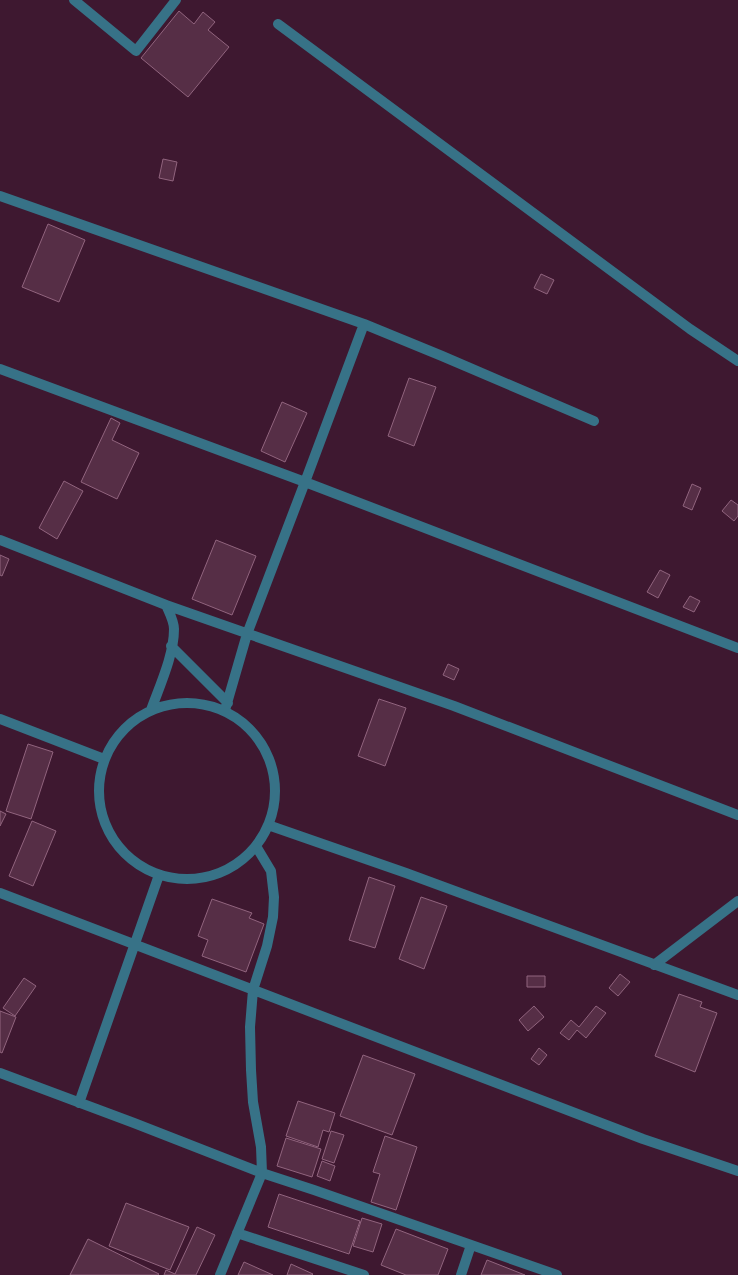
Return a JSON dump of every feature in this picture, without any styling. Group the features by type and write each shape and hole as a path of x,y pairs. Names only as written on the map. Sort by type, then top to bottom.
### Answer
{"street":[{"path":"74,0 136,51 176,0"},
{"path":"278,24 690,330 738,361"},
{"path":"0,196 364,324 594,421"},
{"path":"227,707 247,634 364,324"},
{"path":"0,369 305,482 738,648"},
{"path":"0,540 166,605 454,706 738,814"},
{"path":"151,710 165,671 174,628 166,605"},
{"path":"171,646 227,707 259,739 270,759 275,781 274,804 268,825 256,846 236,865 212,876 185,880 159,875 140,867 124,854 111,838 102,820 98,799 99,779 104,759 115,739 131,722 151,710 175,703 201,703 227,707"},
{"path":"0,719 104,759"},
{"path":"268,825 406,873 738,995"},
{"path":"220,1275 262,1173 261,1147 253,1102 250,1027 253,990 267,946 273,917 274,896 271,871 256,846"},
{"path":"79,1103 159,875"},
{"path":"0,893 643,1139 738,1171"},
{"path":"654,965 738,900"},
{"path":"0,1073 262,1173 557,1275"},
{"path":"237,1233 364,1275"},
{"path":"461,1275 471,1245"},
{"path":"331,1275 334,1265"}],"building":[{"path":"179,11 194,24 203,12 215,22 208,30 229,47 188,97 141,58"},
{"path":"163,159 177,162 173,181 159,178"},
{"path":"48,224 85,240 59,302 22,287"},
{"path":"541,274 554,280 547,294 534,288"},
{"path":"409,378 436,387 414,446 388,436"},
{"path":"282,402 307,413 285,462 261,451"},
{"path":"111,418 120,423 112,440 139,453 117,499 81,482"},
{"path":"64,481 83,491 57,539 39,528"},
{"path":"692,484 701,488 692,510 683,506"},
{"path":"731,500 738,505 738,516 734,521 722,511"},
{"path":"216,540 256,556 232,615 192,599"},
{"path":"0,555 9,559 2,576 0,575"},
{"path":"660,570 670,575 658,598 647,592"},
{"path":"690,596 700,601 694,612 683,607"},
{"path":"448,664 459,669 454,680 443,675"},
{"path":"379,699 406,708 385,766 358,756"},
{"path":"28,744 53,752 31,819 6,811"},
{"path":"0,811 6,814 0,826"},
{"path":"32,821 56,831 33,886 9,876"},
{"path":"369,877 395,886 375,948 349,940"},
{"path":"421,897 447,906 424,969 399,959"},
{"path":"212,899 252,913 249,918 264,924 246,972 202,956 208,940 198,936"},
{"path":"620,974 630,982 618,996 609,988"},
{"path":"527,976 545,976 545,987 527,987"},
{"path":"24,978 36,986 15,1016 3,1008"},
{"path":"679,994 702,1002 700,1007 717,1013 695,1072 655,1056"},
{"path":"534,1006 544,1017 528,1031 519,1020"},
{"path":"596,1006 606,1013 586,1038 577,1030 569,1040 560,1033 571,1020 579,1027"},
{"path":"0,1011 16,1017 2,1053 0,1052"},
{"path":"539,1048 547,1055 539,1065 531,1059"},
{"path":"363,1055 415,1074 392,1135 340,1116"},
{"path":"298,1101 335,1113 329,1132 323,1130 318,1147 286,1136"},
{"path":"331,1131 344,1135 334,1163 322,1159"},
{"path":"385,1136 417,1147 396,1210 371,1202 380,1174 373,1172"},
{"path":"286,1138 321,1149 312,1177 277,1166"},
{"path":"322,1161 335,1166 330,1181 317,1176"},
{"path":"279,1194 360,1221 349,1254 268,1227"},
{"path":"126,1203 189,1227 170,1270 109,1246"},
{"path":"362,1218 382,1224 373,1252 353,1246"},
{"path":"197,1227 215,1235 196,1275 164,1275 166,1270 175,1274"},
{"path":"396,1229 448,1249 438,1275 406,1275 381,1265"},
{"path":"88,1239 159,1274 70,1275"},
{"path":"487,1260 525,1275 481,1275"},
{"path":"244,1262 273,1275 238,1275"},
{"path":"291,1264 313,1274 287,1275"}]}
